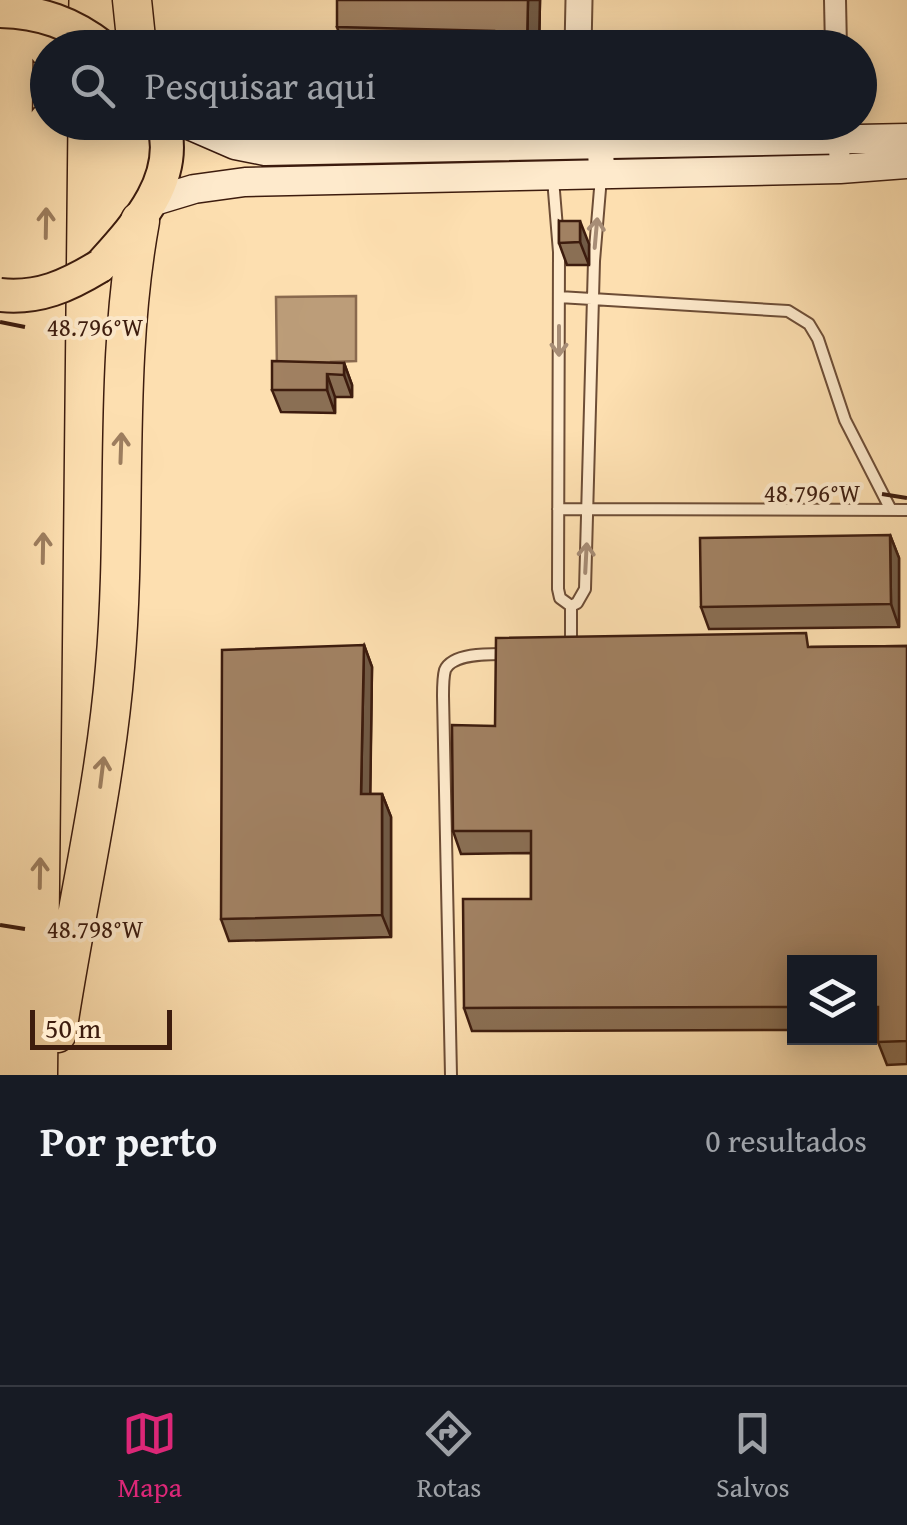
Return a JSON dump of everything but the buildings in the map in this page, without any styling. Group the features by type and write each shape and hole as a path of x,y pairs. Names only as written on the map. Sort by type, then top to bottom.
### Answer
{"highway":[{"path":"2,1075 14,0"},
{"path":"48,30 49,0"},
{"path":"132,0 134,30"},
{"path":"38,1075 48,140"},
{"path":"51,1075 96,818 116,666 127,304 145,212"}],"main road":[{"path":"0,11 56,19 81,30"},
{"path":"877,135 907,138"},
{"path":"0,295 33,295 64,288 100,266 145,212 162,176 165,140"},
{"path":"225,140 266,150 552,160 602,174 907,164"},
{"path":"145,212 194,189 245,182 552,160 600,145 679,140"}],"street":[{"path":"578,30 579,0"},
{"path":"835,0 836,30"},
{"path":"552,160 565,140"},
{"path":"595,140 600,145 602,174"},
{"path":"839,140 840,168"}],"lane":[{"path":"552,160 558,219 558,589 560,598 571,606"},
{"path":"571,606 584,589 602,174"},
{"path":"559,297 788,311 809,324 818,338 844,420 891,510"},
{"path":"558,509 907,510"},
{"path":"571,606 571,656"},
{"path":"450,1075 445,670 452,661 464,658 516,654"}],"shaded area":[{"path":"356,296 356,361 331,362 330,371 277,372 276,297"}]}
